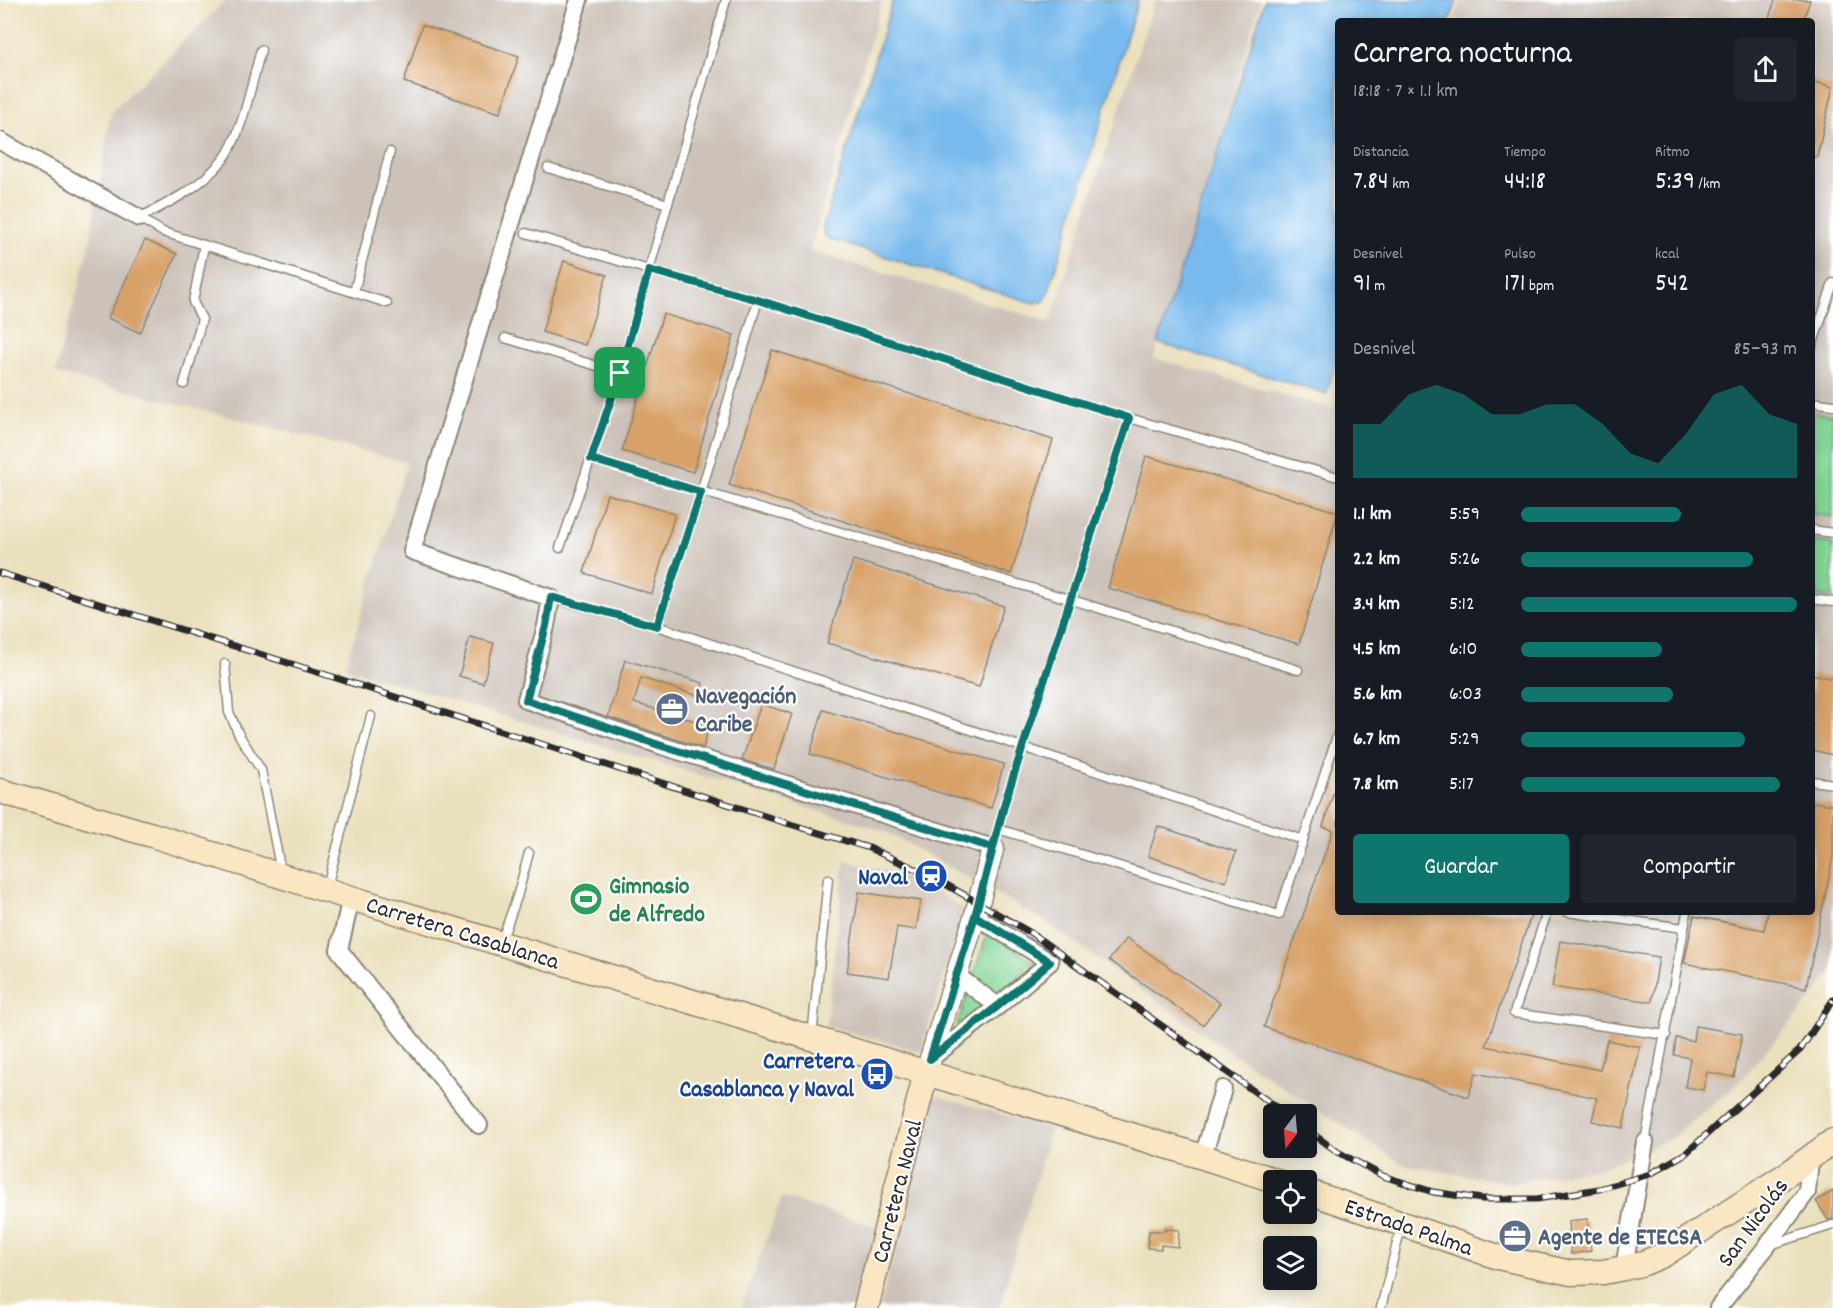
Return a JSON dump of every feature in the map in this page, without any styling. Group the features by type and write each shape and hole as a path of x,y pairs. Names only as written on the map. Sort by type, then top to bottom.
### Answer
{"main road":[{"name":"Carretera Casablanca","path":"0,791 812,1038 928,1066"},
{"path":"928,1066 1263,1176"},
{"name":"Carretera Naval","path":"866,1308 928,1066"},
{"name":"Estrada Palma","path":"1317,1195 1498,1257 1571,1273 1603,1272 1644,1263 1663,1255 1833,1141"}],"street":[{"path":"579,0 412,551 551,597 546,626 526,700 662,746 995,838 975,916 928,1066"},
{"path":"0,141 139,218"},
{"path":"351,898 339,950 479,1125"},
{"path":"928,1066 1050,962 975,916"},
{"path":"956,975 998,1006"},
{"path":"1203,1157 1222,1089"},
{"path":"1624,1268 1645,1142"},
{"name":"San Nicolás","path":"1718,1308 1807,1192 1810,1158"}],"lane":[{"path":"560,548 620,373 726,0"},
{"path":"139,218 169,203 205,179 224,159 232,145 261,50"},
{"path":"354,292 390,152"},
{"path":"548,168 668,204"},
{"path":"139,218 164,232 387,303"},
{"path":"526,234 758,300 1129,418 1335,476"},
{"path":"184,384 202,319 193,302 204,245"},
{"path":"1815,337 1833,283"},
{"path":"657,626 701,492 758,300"},
{"path":"505,338 620,373"},
{"path":"1815,402 1833,405"},
{"path":"1129,418 1069,599 995,838 1279,915 1335,742"},
{"path":"591,459 1069,599 1298,669"},
{"path":"1815,530 1833,533"},
{"path":"551,597 657,626 1303,840"},
{"path":"1815,599 1833,602"},
{"path":"225,664 229,712 239,735 261,770 282,876"},
{"path":"326,891 370,716"},
{"path":"1815,782 1833,784"},
{"path":"501,943 529,853"},
{"path":"812,1038 828,879"},
{"path":"1546,915 1514,1013 1666,1035"},
{"path":"1588,915 1684,928"},
{"path":"1645,1142 1686,915"},
{"path":"1381,1308 1402,1223"},
{"path":"1767,1246 1833,1225"}],"shaded area":[{"path":"226,0 882,0 810,251 1050,322 1155,0 1261,0 1154,358 1333,409 1335,403 1335,915 1815,915 1815,18 1455,18 1461,0 1833,0 1833,969 1812,998 1737,1084 1672,1138 1600,1168 1509,1183 1404,1165 1317,1109 1317,1104 1310,1104 1233,1054 1041,919 885,831 345,668 407,462 55,373 90,243 111,112"},
{"path":"845,861 913,878 964,910 921,1052 826,1026"},
{"path":"934,1095 1051,1129 999,1308 880,1308"},
{"path":"782,1197 879,1228 857,1308 741,1308"}],"green space":[{"path":"1815,413 1833,415 1833,517 1815,514"},
{"path":"1815,541 1833,544 1833,598 1815,595"},
{"path":"988,932 1034,962 955,1031"}],"water":[{"path":"893,0 1138,0 1047,297 1043,302 1033,303 829,239 824,235 823,227"},
{"path":"1265,0 1457,0 1451,18 1335,18 1335,367 1326,394 1158,343"}],"building":[{"path":"1775,0 1810,0 1804,18 1769,18"},
{"path":"422,25 519,56 500,113 404,82"},
{"path":"1815,82 1833,87 1817,157 1815,157"},
{"path":"145,240 177,254 140,333 108,318"},
{"path":"564,261 607,275 585,345 542,332"},
{"path":"663,314 734,335 693,472 622,451"},
{"path":"772,350 1053,440 1011,574 729,485"},
{"path":"1146,456 1335,511 1335,522 1299,644 1108,588"},
{"path":"607,494 675,514 652,594 584,573"},
{"path":"853,560 1004,606 979,687 827,643"},
{"path":"470,637 494,643 483,683 459,676"},
{"path":"625,660 703,683 699,696 641,678 634,703 709,725 703,748 608,717"},
{"path":"1815,675 1833,679 1833,755 1815,751"},
{"path":"761,704 792,714 774,769 742,760"},
{"path":"823,710 1004,764 991,808 810,754"},
{"path":"1335,787 1335,915 1531,916 1486,1046 1600,1070 1607,1040 1640,1047 1623,1128 1592,1121 1597,1098 1476,1073 1468,1097 1264,1027 1333,830 1323,827"},
{"path":"1815,802 1833,805 1833,857 1806,988 1684,963 1694,916 1764,930 1767,915 1815,915"},
{"path":"1158,826 1236,852 1226,882 1148,856"},
{"path":"859,892 921,901 916,930 897,927 889,978 847,972"},
{"path":"1127,938 1220,1003 1203,1025 1109,960"},
{"path":"1560,941 1659,957 1652,1002 1552,987"},
{"path":"1695,1026 1742,1034 1734,1077 1707,1072 1703,1090 1685,1087 1690,1058 1674,1055 1676,1038 1693,1041"},
{"path":"1833,1191 1833,1219 1828,1220 1816,1201"},
{"path":"1587,1219 1591,1251 1571,1254 1569,1221"},
{"path":"1165,1229 1179,1230 1178,1247 1161,1245 1161,1249 1147,1248 1149,1231 1165,1231"}],"railway":[{"path":"0,573 869,848 931,876 1031,933 1272,1104"},
{"path":"1317,1137 1338,1152 1383,1176 1433,1192 1482,1199 1537,1199 1599,1189 1650,1174 1686,1153 1800,1050 1833,1000"}],"place":[{"name":"Navegación Caribe","path":"672,709"},
{"name":"Naval","path":"931,876"},
{"name":"Gimnasio de Alfredo","path":"586,899"},
{"name":"Carretera Casablanca y Naval","path":"877,1074"},
{"name":"Agente de ETECSA","path":"1515,1236"}],"route":[{"path":"620,373 591,459 701,492 657,626 551,597 546,626 526,700 662,746 993,848 975,916 930,1059 1050,962 975,916 1005,802 1129,418 758,300 649,270 620,373"}]}
